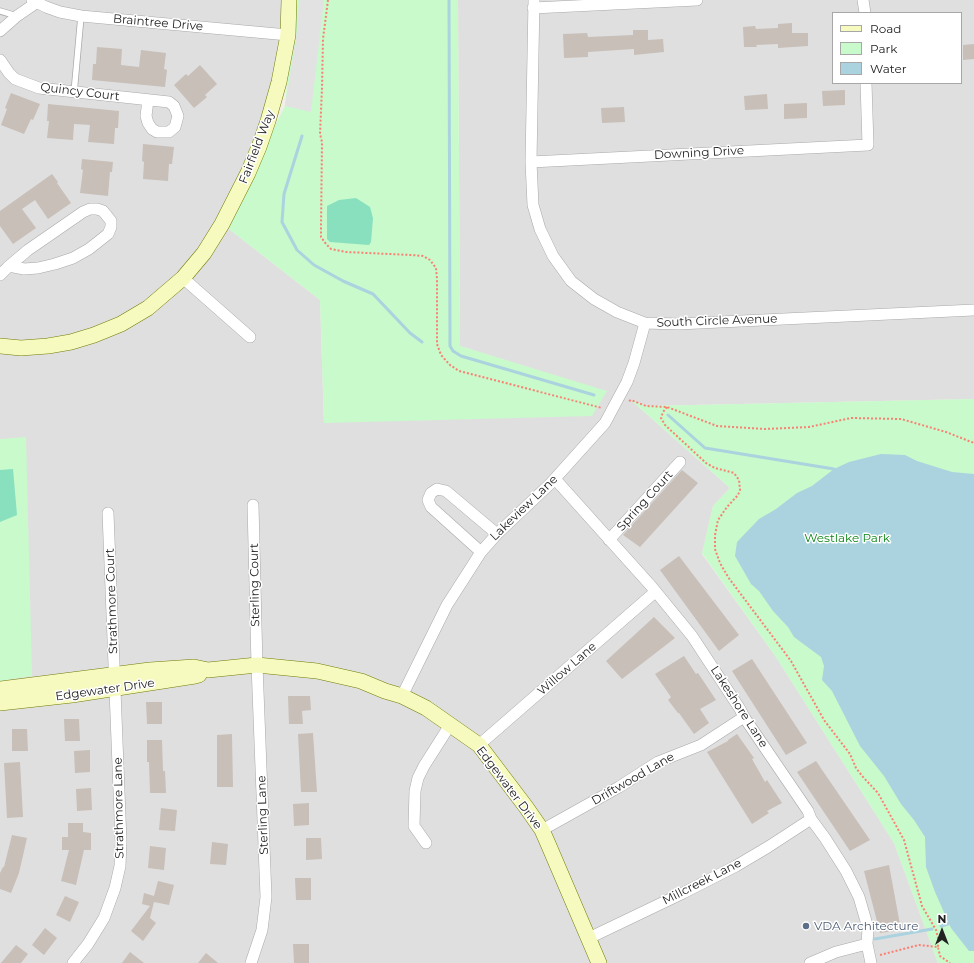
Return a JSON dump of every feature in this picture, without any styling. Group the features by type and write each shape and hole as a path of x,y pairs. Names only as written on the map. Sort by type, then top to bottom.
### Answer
{"street":[{"name":"Fairfield Way","path":"0,346 21,348 48,346 71,342 94,336 121,324 148,308 183,278 204,253 222,224 248,173 259,147 275,98 288,35 289,0"},
{"path":"534,4 696,0"},
{"path":"863,0 865,12"},
{"name":"Braintree Drive","path":"34,1 60,12 81,16 288,35"},
{"path":"0,31 34,1"},
{"name":"South Circle Avenue","path":"534,4 531,162 534,206 540,229 552,256 571,281 594,299 617,312 645,322 678,324 974,310"},
{"name":"Quincy Court","path":"0,60 9,74 20,81 39,88 148,100"},
{"name":"Downing Drive","path":"531,162 868,145 866,84"},
{"path":"0,275 9,266 28,250 83,212 90,209 97,209 103,211 111,221 108,234 89,249 73,258 38,268 24,269 9,266"},
{"path":"183,278 250,337"},
{"name":"Lakeview Lane","path":"402,696 447,605 482,552 497,534 555,479 605,423 627,382 634,363 645,322"},
{"name":"Spring Court","path":"609,540 680,462"},
{"name":"Lakeshore Lane","path":"555,479 671,609 692,636 744,717 800,798 811,819 825,838 853,883 868,928 867,944 870,960"},
{"path":"482,552 431,507 428,500 431,493 437,489 446,491 497,534"},
{"name":"Sterling Court","path":"253,505 257,665"},
{"name":"Strathmore Court","path":"108,513 115,682"},
{"name":"Willow Lane","path":"479,745 655,592"},
{"name":"Edgewater Drive","path":"0,689 196,676 208,670 257,665 317,671 360,681 402,696 426,708 479,745 526,807 542,830 599,963"},
{"name":"Sterling Lane","path":"250,963 257,948 262,930 266,897 257,665"},
{"name":"Edgewater Drive","path":"0,703 115,682"},
{"name":"Strathmore Lane","path":"73,963 88,944 104,918 115,888 120,866 121,842 115,682"},
{"name":"Driftwood Lane","path":"542,830 619,787 658,762 701,745 744,717"},
{"path":"426,843 414,826 415,792 418,778 424,766 450,724"},
{"name":"Millcreek Lane","path":"589,938 683,894 736,866 811,819"},
{"path":"810,963 831,954 867,944"}],"lane":[{"path":"0,11 17,16"},
{"path":"74,92 81,16"}],"path":[{"path":"328,0 323,39 320,134 322,142 321,237 331,249 346,252 411,254 423,256 430,260 436,268 437,279 437,344 441,355 450,365 459,371 587,405 605,408 631,400 646,406 667,407 717,426 765,429 809,427 851,418 901,419 946,432 974,443"},
{"path":"667,407 661,418 665,425 706,463 715,468 734,473 739,480 740,490 738,495 718,520 715,535 715,549 720,563 728,577 791,661 824,720 850,754 856,768 863,778 878,793 904,840 922,906 936,930 940,956 950,963"},
{"path":"870,960 919,945 938,947"}],"shaded area":[{"path":"0,0 284,0 283,30 269,101 225,226 320,300 324,423 607,392 460,346 458,0 974,0 974,399 646,406 633,402 730,488 713,506 702,554 776,657 894,843 938,963 0,963"},
{"path":"299,0 324,0 311,112 285,106 297,31"}],"green space":[{"path":"295,0 458,0 460,346 607,391 592,416 324,423 320,300 225,226 285,106"},
{"path":"356,198 370,207 373,218 371,242 369,245 330,242 327,239 327,206 339,200"},
{"name":"Westlake Park","path":"974,399 974,963 938,963 894,843 776,657 702,553 713,506 730,488 631,400 646,406"},
{"path":"26,437 32,676 0,681 0,439"},
{"path":"13,469 17,515 0,522 0,470"}],"water":[{"name":"Westlake Park","path":"881,454 905,455 917,461 952,472 974,474 974,951 969,951 951,928 926,867 925,837 901,804 884,776 860,746 832,691 822,680 824,666 821,657 794,637 788,627 773,611 759,591 751,584 735,556 737,542 759,519 776,509 797,493 812,486 834,469 849,462"}],"building":[{"path":"792,23 792,33 808,33 808,46 778,48 778,44 744,47 743,27 755,26 756,29 778,28 778,24"},
{"path":"633,30 648,30 648,40 663,39 664,52 634,55 634,49 588,52 588,57 564,58 563,34 587,33 588,37 633,35"},
{"path":"974,44 974,59 963,60 963,45"},
{"path":"97,47 122,49 121,65 139,67 141,50 166,53 164,69 167,70 165,87 92,80 93,64 96,64"},
{"path":"200,65 217,84 205,95 207,97 194,108 174,85 186,74 188,76"},
{"path":"845,90 845,105 823,106 822,91"},
{"path":"11,93 40,104 33,120 31,119 24,134 1,125 7,109 5,108"},
{"path":"767,94 768,109 745,110 744,96"},
{"path":"807,103 807,118 784,119 784,104"},
{"path":"48,104 119,111 118,128 115,128 114,144 88,142 90,125 74,124 73,140 47,138 49,121 47,121"},
{"path":"624,107 625,122 602,123 601,108"},
{"path":"143,144 174,147 172,164 169,164 168,181 143,179"},
{"path":"82,159 113,162 112,172 110,172 108,196 80,193 83,170 81,169"},
{"path":"52,174 71,203 48,219 35,200 22,209 36,228 13,244 0,226 0,211"},
{"path":"682,470 698,483 640,547 623,535"},
{"path":"679,556 739,635 719,651 660,570"},
{"path":"654,617 675,638 622,679 606,661"},
{"path":"684,656 696,674 698,673 716,700 700,709 709,723 694,734 668,700 671,697 655,674"},
{"path":"752,659 807,743 786,755 732,671"},
{"path":"288,696 310,696 311,710 302,711 303,724 289,724"},
{"path":"146,702 162,702 162,724 147,724"},
{"path":"64,719 79,719 80,741 65,741"},
{"path":"12,729 27,729 28,751 12,751"},
{"path":"313,733 317,792 301,792 298,734"},
{"path":"232,734 233,787 217,787 217,735"},
{"path":"737,734 754,758 752,759 765,782 767,780 782,803 767,811 769,813 752,824 707,752 728,741"},
{"path":"147,740 162,740 163,771 165,771 166,793 150,793 149,762 147,762"},
{"path":"90,750 90,772 75,773 74,751"},
{"path":"816,761 870,840 850,851 797,772"},
{"path":"20,762 23,817 7,818 4,763"},
{"path":"91,788 92,810 77,811 76,789"},
{"path":"309,803 309,825 294,826 293,804"},
{"path":"161,808 177,810 175,831 159,830"},
{"path":"68,823 83,823 83,832 91,833 91,850 84,850 76,885 61,881 69,850 62,850 62,837 68,837"},
{"path":"12,835 27,838 19,873 11,893 0,889 0,873 4,867"},
{"path":"306,838 321,838 322,859 306,860"},
{"path":"212,842 228,844 226,865 210,864"},
{"path":"150,846 166,848 164,870 148,868"},
{"path":"889,865 901,930 880,933 864,871"},
{"path":"295,878 311,878 311,900 296,900"},
{"path":"158,881 174,885 169,905 154,902 150,918 156,923 143,941 131,931 150,906 142,904 144,893 154,896"},
{"path":"65,896 79,902 70,922 56,915"},
{"path":"45,928 57,938 44,955 32,945"},
{"path":"293,944 309,944 309,963 294,963"},
{"path":"16,945 28,954 21,963 1,963"},
{"path":"130,952 144,963 122,963"},
{"path":"206,953 218,963 198,963"}],"waterway":[{"path":"449,0 450,346 453,351 461,356 594,395"},
{"path":"302,136 284,194 282,222 297,250 314,265 343,281 373,294 410,333 422,342"},
{"path":"668,415 705,448 834,469 835,471"},
{"path":"941,926 948,924 952,920"},
{"path":"875,939 932,929"}],"place":[{"name":"VDA Architecture","path":"806,926"}]}
